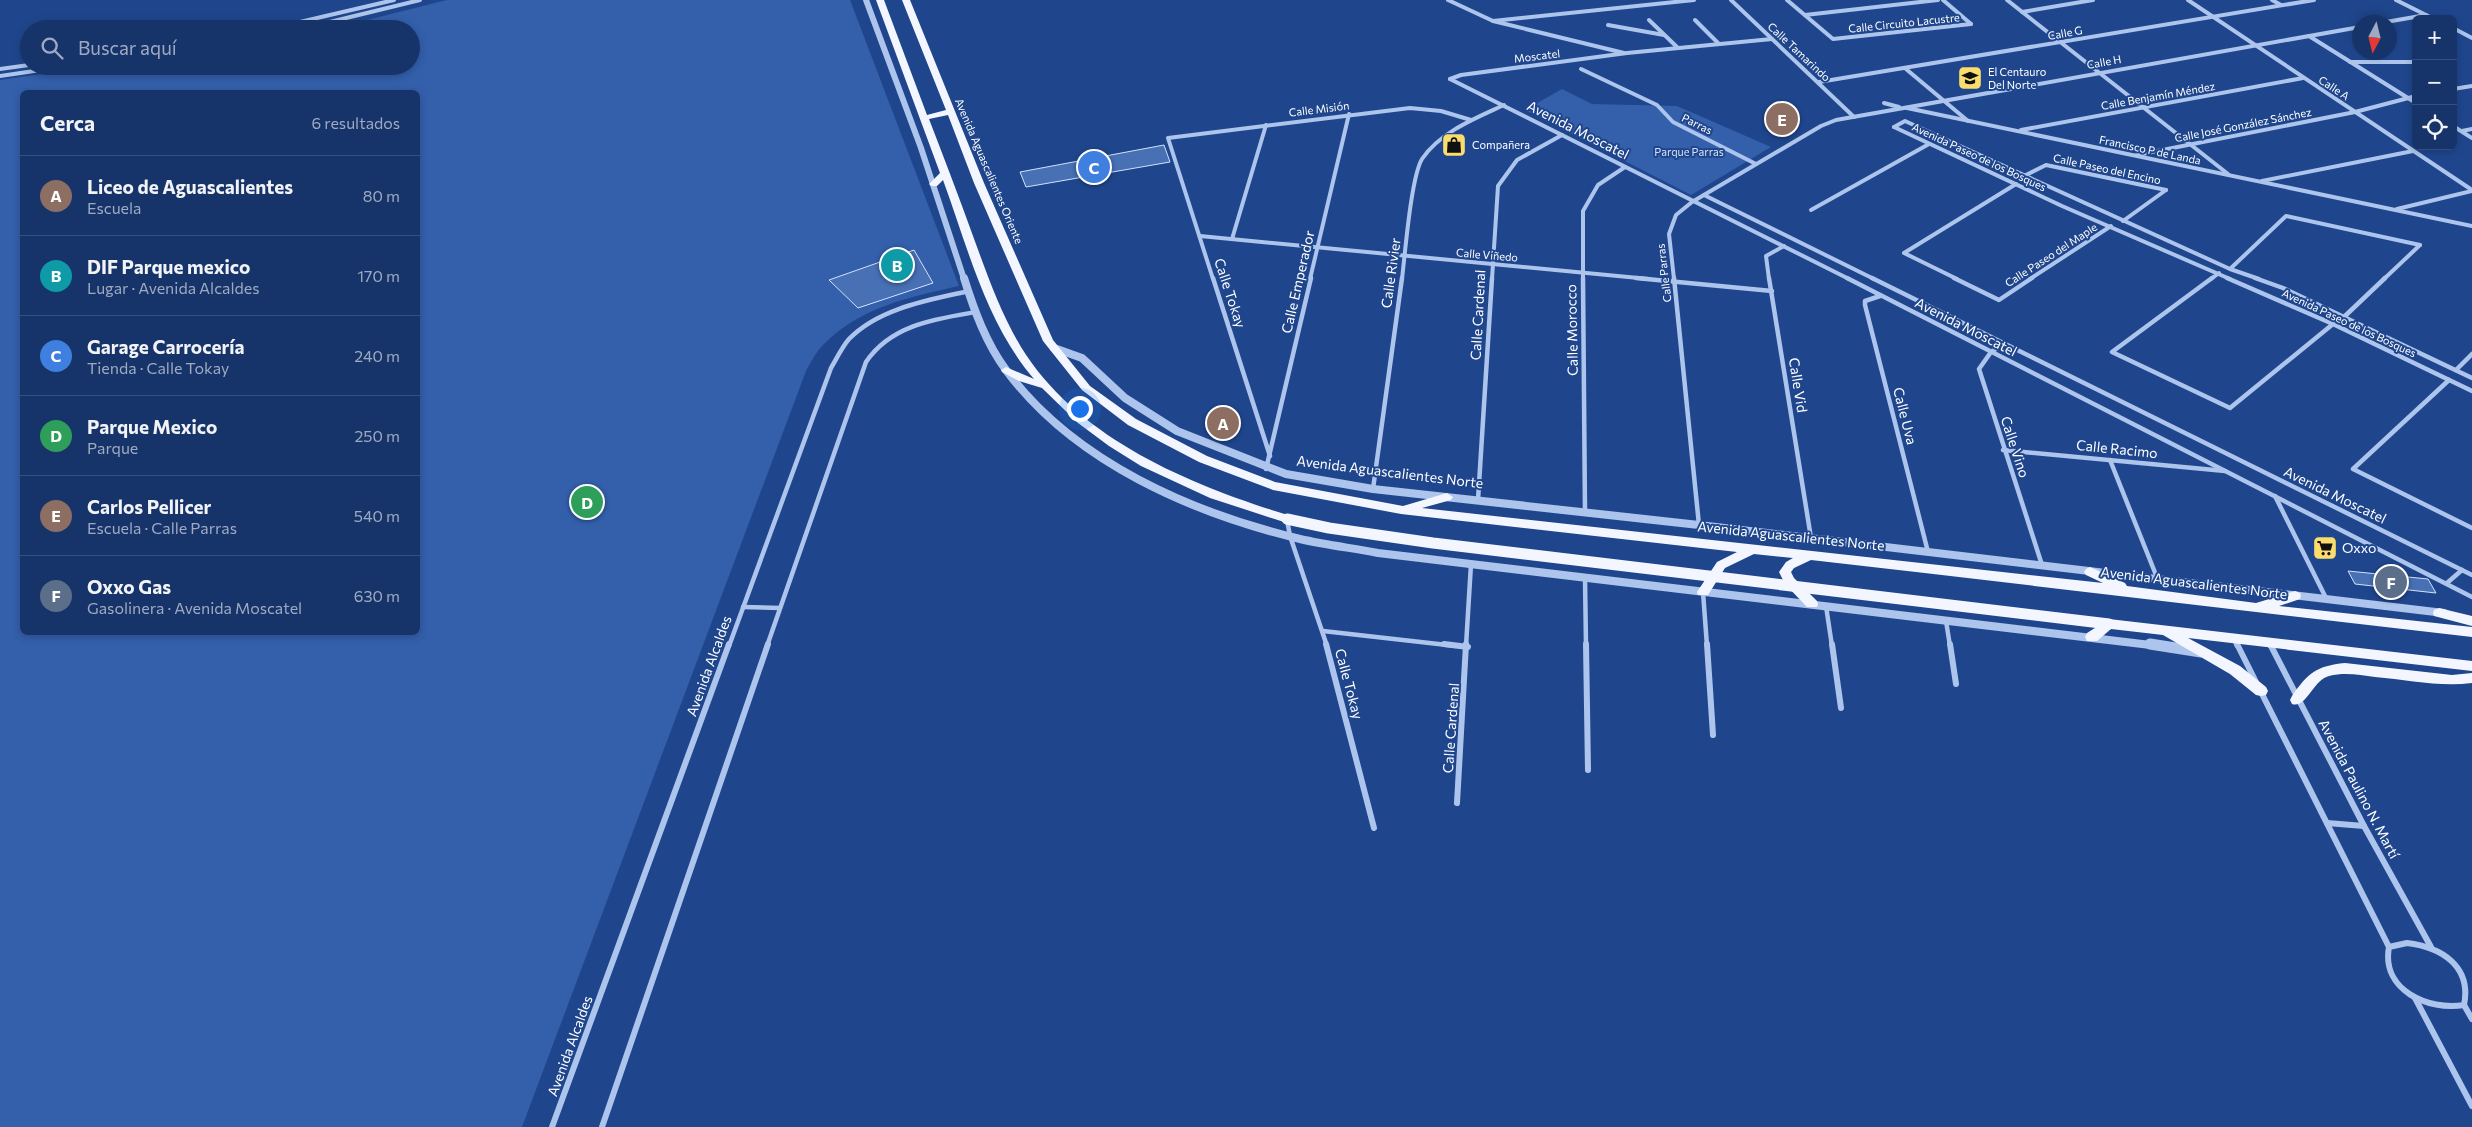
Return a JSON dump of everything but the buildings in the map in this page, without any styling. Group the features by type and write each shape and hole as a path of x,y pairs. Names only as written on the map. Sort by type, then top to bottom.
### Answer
{"main road":[{"path":"880,0 998,313 1028,365 1047,386 1096,432 1145,463 1204,491 1287,519 1329,528 1432,543 2162,631 2472,666"},
{"name":"Avenida Aguascalientes Oriente","path":"906,0 950,112 1022,283 1048,341 1054,348"},
{"path":"924,118 950,112"},
{"path":"934,184 945,173"},
{"name":"Avenida Aguascalientes Norte","path":"1054,348 1086,388 1132,422 1203,459 1273,486 1401,510 1810,554 2472,632"},
{"path":"1006,370 1022,379 1047,386"},
{"path":"1401,510 1446,497"},
{"path":"1703,592 1721,565 1755,548"},
{"path":"1810,554 1790,565 1785,572 1789,581 1812,604"},
{"path":"2090,572 2132,591"},
{"path":"2256,608 2295,596"},
{"path":"2439,612 2472,621"},
{"path":"2092,637 2109,624"},
{"path":"2162,631 2234,670 2261,691"},
{"path":"2297,700 2313,676 2329,670 2345,668 2452,680 2472,678"}],"street":[{"path":"309,20 394,0"},
{"path":"338,20 420,0"},
{"path":"866,0 934,184 969,291 977,312 1006,370 1044,414 1084,445 1140,481 1234,519 1290,536 1378,553 2092,637 2205,653"},
{"path":"1448,0 1493,21 1627,54"},
{"path":"1493,21 1694,0"},
{"name":"Calle Tamarindo","path":"1731,0 1854,117"},
{"name":"Calle Circuito Lacustre","path":"1787,0 1833,39 1971,24 1943,0"},
{"path":"1805,15 1938,0"},
{"path":"2007,0 2230,175"},
{"path":"2022,12 2094,0"},
{"name":"Calle A","path":"2188,0 2472,190"},
{"path":"2272,0 2281,6"},
{"name":"Calle G","path":"1819,82 2314,0"},
{"path":"2396,0 2427,15"},
{"path":"2397,20 2412,18"},
{"path":"1649,20 1678,48"},
{"path":"1695,20 1719,44"},
{"path":"1608,24 1664,35"},
{"name":"Calle H","path":"1903,107 2352,28"},
{"path":"2457,30 2472,38"},
{"path":"2308,36 2412,100"},
{"name":"Moscatel","path":"1450,79 1460,75 1627,54 1772,39"},
{"path":"2350,62 2412,62"},
{"path":"0,69 20,66"},
{"path":"1906,68 1969,121"},
{"name":"Parras","path":"1581,69 1657,105 1672,122 1756,164"},
{"path":"0,76 20,73"},
{"name":"Calle Benjamín Méndez","path":"2017,131 2303,78"},
{"name":"Avenida Moscatel","path":"1450,79 1692,202 1784,246 2472,597"},
{"path":"2457,88 2472,86"},
{"name":"Calle José González Sánchez","path":"2134,155 2355,112 2412,96"},
{"name":"Francisco P de Landa","path":"1884,103 2394,210"},
{"name":"Calle Rivier","path":"1373,489 1415,183 1422,158 1443,139 1471,120 1504,105"},
{"name":"Calle Misión","path":"1168,138 1349,114 1423,107 1452,112 1471,120"},
{"name":"Calle Parras","path":"1698,524 1669,234 1676,215 1704,194 1821,126 1903,107"},
{"name":"Calle Emperador","path":"1266,469 1349,114"},
{"name":"Avenida Paseo de los Bosques","path":"2472,378 2345,316 2283,288 2230,269 1905,121 1894,127 2062,206 2333,324 2472,391"},
{"path":"1232,239 1266,125"},
{"path":"2457,128 2472,138"},
{"path":"2462,131 2472,129"},
{"name":"Calle Cardenal","path":"1478,500 1498,186 1517,160 1562,135"},
{"name":"Calle Tokay","path":"1168,138 1270,456"},
{"path":"1811,210 1929,144"},
{"path":"2259,182 2413,151"},
{"name":"Calle Paseo del Encino","path":"2024,176 2046,165 2166,190 2123,221"},
{"name":"Calle Morocco","path":"1585,512 1583,211 1598,185 1625,167"},
{"name":"Calle Paseo del Maple","path":"2016,184 1904,253 1999,300 2111,226"},
{"path":"2394,210 2472,190"},
{"name":"Avenida Moscatel","path":"1704,194 2472,575"},
{"path":"2062,206 2074,199"},
{"path":"2394,210 2472,226"},
{"path":"2230,269 2286,216 2420,244 2345,316"},
{"name":"Calle Viñedo","path":"1200,236 1772,291"},
{"name":"Calle Vid","path":"1784,246 1766,256 1812,538"},
{"path":"2219,273 2112,352 2230,408 2333,324"},
{"path":"2271,296 2283,288"},
{"name":"Avenida Alcaldes","path":"552,1127 831,368 844,346 865,327 895,312 969,291"},
{"name":"Calle Uva","path":"1880,296 1865,301 1865,305 1928,552"},
{"path":"602,1127 867,360 880,345 896,334 934,320 977,312"},
{"path":"1991,352 2004,344"},
{"name":"Avenida Aguascalientes Norte","path":"1054,348 1082,358 1125,398 1177,431 1266,469 1286,474 1373,489 1698,524 2472,616"},
{"name":"Calle Vino","path":"1991,352 1979,369 2003,450 2042,565"},
{"path":"2456,370 2472,354"},
{"path":"2450,380 2353,469 2472,528"},
{"name":"Calle Racimo","path":"2003,450 2228,472"},
{"path":"2110,460 2158,580"},
{"path":"2275,495 2328,600"},
{"name":"Calle Tokay","path":"1287,519 1290,536 1323,631 1374,828"},
{"name":"Calle Cardenal","path":"1457,803 1468,647 1471,564"},
{"path":"2447,583 2462,570"},
{"path":"1585,578 1588,770"},
{"path":"1703,592 1713,735"},
{"path":"1826,606 1841,708"},
{"path":"743,607 780,608"},
{"path":"1946,621 1956,684"},
{"path":"1323,631 1468,647"},
{"path":"2233,638 2388,947 2385,957 2388,970 2399,985 2414,998 2472,1106"},
{"name":"Avenida Paulino N. Martí","path":"2268,642 2364,826 2431,947 2454,964 2469,984 2470,996 2464,1005"},
{"path":"2327,823 2364,826"},
{"name":"Avenida Paulino N. Martí","path":"2388,947 2407,943 2431,947"},
{"path":"2414,998 2442,1007 2464,1005 2472,1019"}],"green space":[{"path":"447,0 850,0 959,286 904,299 886,305 853,321 823,345 806,371 522,1127 0,1127 0,80 35,75 420,75 420,20 367,20"},
{"name":"Parque Parras","path":"1562,89 1592,104 1677,106 1771,147 1691,195 1525,110"}],"place":[{"name":"El Centauro Del Norte","path":"1970,78"},
{"name":"Carlos Pellicer","path":"1782,119"},
{"name":"Compañera","path":"1454,145"},
{"name":"Garage Carrocería","path":"1094,167"},
{"name":"DIF Parque mexico","path":"897,265"},
{"name":"Liceo de Aguascalientes","path":"1223,423"},
{"name":"Parque Mexico","path":"587,502"},
{"name":"Oxxo","path":"2325,548"},
{"name":"Oxxo Gas","path":"2391,582"}]}
